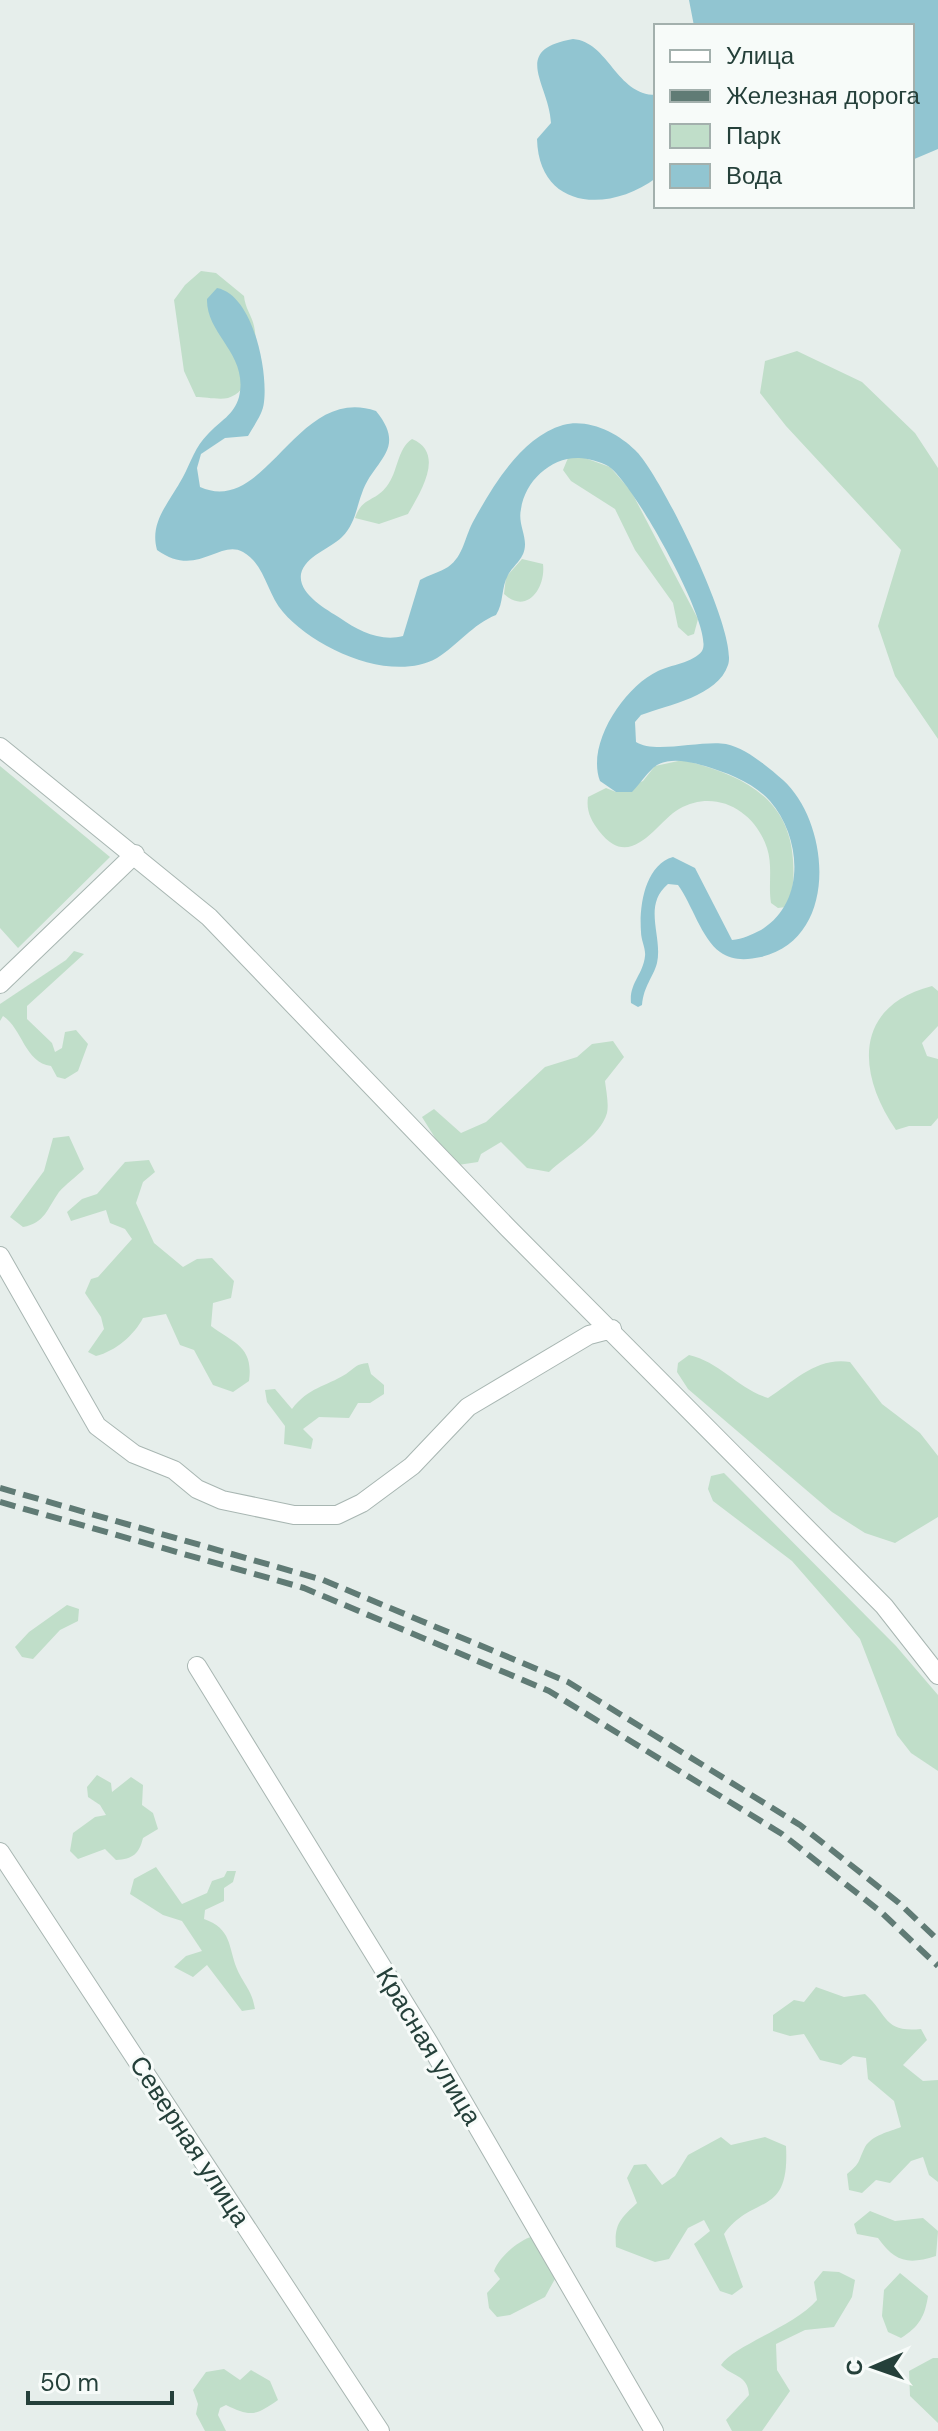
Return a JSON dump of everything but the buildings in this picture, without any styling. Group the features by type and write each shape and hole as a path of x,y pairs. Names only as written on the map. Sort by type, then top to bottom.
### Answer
{"street":[{"path":"0,747 209,917 508,1228 612,1329 884,1606 938,1675"},
{"path":"0,984 135,854"},
{"path":"0,1256 97,1426 134,1454 174,1470 197,1489 222,1500 294,1515 337,1515 362,1503 412,1466 468,1407 589,1335 612,1329"},
{"name":"Красная улица","path":"197,1666 429,2043 654,2431"},
{"name":"Северная улица","path":"0,1852 380,2431"}],"green space":[{"path":"201,271 216,273 244,296 254,326 256,346 253,367 244,386 228,398 196,397 184,371 174,300"},
{"path":"797,351 862,382 915,433 938,468 938,739 895,676 878,626 901,550 786,426 760,393 765,361"},
{"path":"412,439 422,445 429,463 424,485 408,514 379,524 355,518 361,506 387,486 403,449"},
{"path":"582,457 610,467 631,491 698,619 694,634 688,636 678,627 673,603 635,550 615,509 571,481 563,470 568,458"},
{"path":"522,559 543,564 543,573 538,590 520,602 504,594 506,577"},
{"path":"683,760 723,772 757,791 771,803 782,819 789,838 793,878 786,907 778,908 771,903 769,855 761,835 744,814 732,807 720,802 693,803 670,815 652,833 632,846 622,847 611,843 596,827 588,811 588,797 606,788 616,792 643,781 655,766"},
{"path":"0,766 110,857 18,948 0,928"},
{"path":"74,951 84,954 27,1006 27,1019 52,1043 55,1052 62,1048 65,1032 76,1030 88,1044 78,1071 65,1079 57,1077 51,1066 35,1059 9,1021 3,1016 0,1021 0,1004 66,960"},
{"path":"932,986 938,991 938,1026 922,1043 927,1056 938,1059 938,1118 931,1126 909,1126 896,1130 874,1087 869,1065 870,1044 876,1026 888,1009 906,996"},
{"path":"613,1041 624,1057 605,1081 608,1109 603,1122 590,1138 549,1172 527,1168 501,1142 481,1154 478,1162 458,1165 442,1149 422,1117 434,1109 461,1133 486,1122 545,1067 577,1057 592,1044"},
{"path":"69,1136 84,1169 59,1192 41,1219 23,1227 10,1217 44,1171 53,1138"},
{"path":"149,1160 155,1172 143,1182 136,1203 154,1243 183,1267 197,1259 212,1258 234,1281 231,1298 213,1303 211,1326 240,1347 248,1360 249,1381 233,1392 213,1385 194,1350 180,1345 166,1314 143,1318 129,1336 111,1350 96,1356 88,1352 104,1329 101,1317 85,1293 91,1279 98,1277 132,1239 125,1229 110,1223 106,1210 71,1221 67,1212 82,1199 97,1194 125,1162"},
{"path":"689,1355 710,1363 768,1398 816,1367 838,1361 850,1362 882,1404 920,1433 938,1456 938,1517 895,1543 865,1533 832,1512 688,1389 677,1372 678,1363"},
{"path":"368,1363 371,1374 384,1385 384,1394 370,1403 358,1403 349,1418 319,1417 303,1429 313,1439 311,1449 284,1444 285,1426 267,1402 265,1390 275,1389 292,1409 311,1392 358,1365"},
{"path":"724,1473 896,1646 938,1695 938,1771 911,1753 897,1735 860,1639 792,1561 713,1501 708,1489 711,1476"},
{"path":"67,1605 79,1609 78,1621 60,1630 33,1659 22,1657 15,1647 29,1632"},
{"path":"97,1775 111,1783 112,1792 131,1777 143,1785 142,1805 153,1813 158,1829 143,1838 137,1852 131,1857 116,1860 105,1849 78,1859 70,1851 73,1833 95,1817 106,1815 100,1805 88,1797 87,1787"},
{"path":"156,1867 182,1904 207,1893 212,1881 224,1877 227,1871 236,1871 233,1882 224,1888 224,1901 205,1910 204,1919 224,1933 255,2009 242,2011 207,1965 193,1977 174,1967 186,1956 202,1951 182,1921 163,1915 130,1894 134,1879"},
{"path":"816,1987 844,1997 865,1994 893,2025 921,2029 927,2040 903,2065 923,2081 938,2080 938,2182 929,2175 923,2157 911,2161 890,2183 876,2180 862,2193 849,2190 847,2174 857,2164 868,2143 881,2134 901,2127 894,2101 868,2079 866,2058 853,2056 841,2065 820,2060 804,2034 790,2036 773,2031 773,2015 794,2000 804,2002"},
{"path":"721,2137 731,2145 765,2137 786,2146 786,2169 776,2195 735,2221 724,2234 743,2287 732,2295 720,2291 694,2244 710,2231 704,2220 688,2228 669,2259 655,2262 616,2247 620,2222 637,2203 627,2178 634,2165 646,2164 662,2185 675,2176 688,2155"},
{"path":"870,2211 895,2221 923,2218 938,2231 936,2256 910,2261 896,2257 878,2238 857,2234 854,2224"},
{"path":"533,2236 556,2277 545,2297 510,2315 497,2317 489,2308 487,2293 500,2279 494,2271 510,2250"},
{"path":"823,2271 839,2272 855,2280 852,2297 834,2327 805,2330 776,2344 777,2370 790,2391 762,2431 732,2431 726,2420 749,2395 748,2388 743,2379 721,2365 738,2350 780,2327 817,2300 814,2282"},
{"path":"900,2273 928,2296 920,2320 901,2338 888,2332 882,2316 884,2290"},
{"path":"938,2358 938,2423 910,2396 909,2371"},
{"path":"224,2369 240,2380 251,2370 270,2381 278,2400 253,2413 241,2412 226,2405 220,2408 218,2415 226,2431 205,2431 196,2414 198,2404 193,2390 206,2372"}],"water":[{"path":"689,0 938,0 938,149 914,159 914,24 694,24"},
{"path":"573,39 585,42 596,49 631,87 654,95 654,179 618,197 598,200 563,192 550,180 541,162 537,139 551,123 538,60 543,51 554,44"},
{"path":"217,288 230,294 249,319 260,354 264,402 248,436 225,438 201,454 197,468 200,487 224,491 245,484 324,416 348,408 376,411 385,424 389,445 367,482 350,527 342,537 307,562 301,574 304,588 314,600 362,631 386,638 403,636 420,580 453,562 474,520 511,464 548,431 573,423 592,425 620,438 635,450 662,489 695,554 722,622 728,648 728,665 714,684 691,698 641,715 635,722 636,742 654,747 716,743 734,746 771,769 799,800 811,824 818,851 819,878 815,905 804,928 786,946 756,958 740,959 725,955 707,938 678,885 668,884 656,902 657,963 642,1005 638,1007 631,1003 632,990 645,956 641,932 643,899 650,877 664,861 673,857 695,868 732,940 761,930 776,918 786,904 794,869 793,851 781,816 764,795 731,775 699,764 675,761 657,765 632,792 616,792 600,781 598,750 603,734 621,703 645,679 698,655 702,651 703,638 685,587 652,525 620,477 608,466 586,459 569,459 549,466 534,480 521,509 525,549 506,580 496,615 437,658 418,665 398,667 376,664 354,658 314,638 283,612 256,564 243,552 225,550 184,561 157,550 156,530 162,512 200,444 230,413 239,397 238,369 208,312 207,299"}],"railway":[{"path":"0,1488 323,1580 568,1682 800,1825 899,1903 938,1940"},
{"path":"0,1502 304,1588 549,1691 782,1834 881,1912 938,1966"}]}
